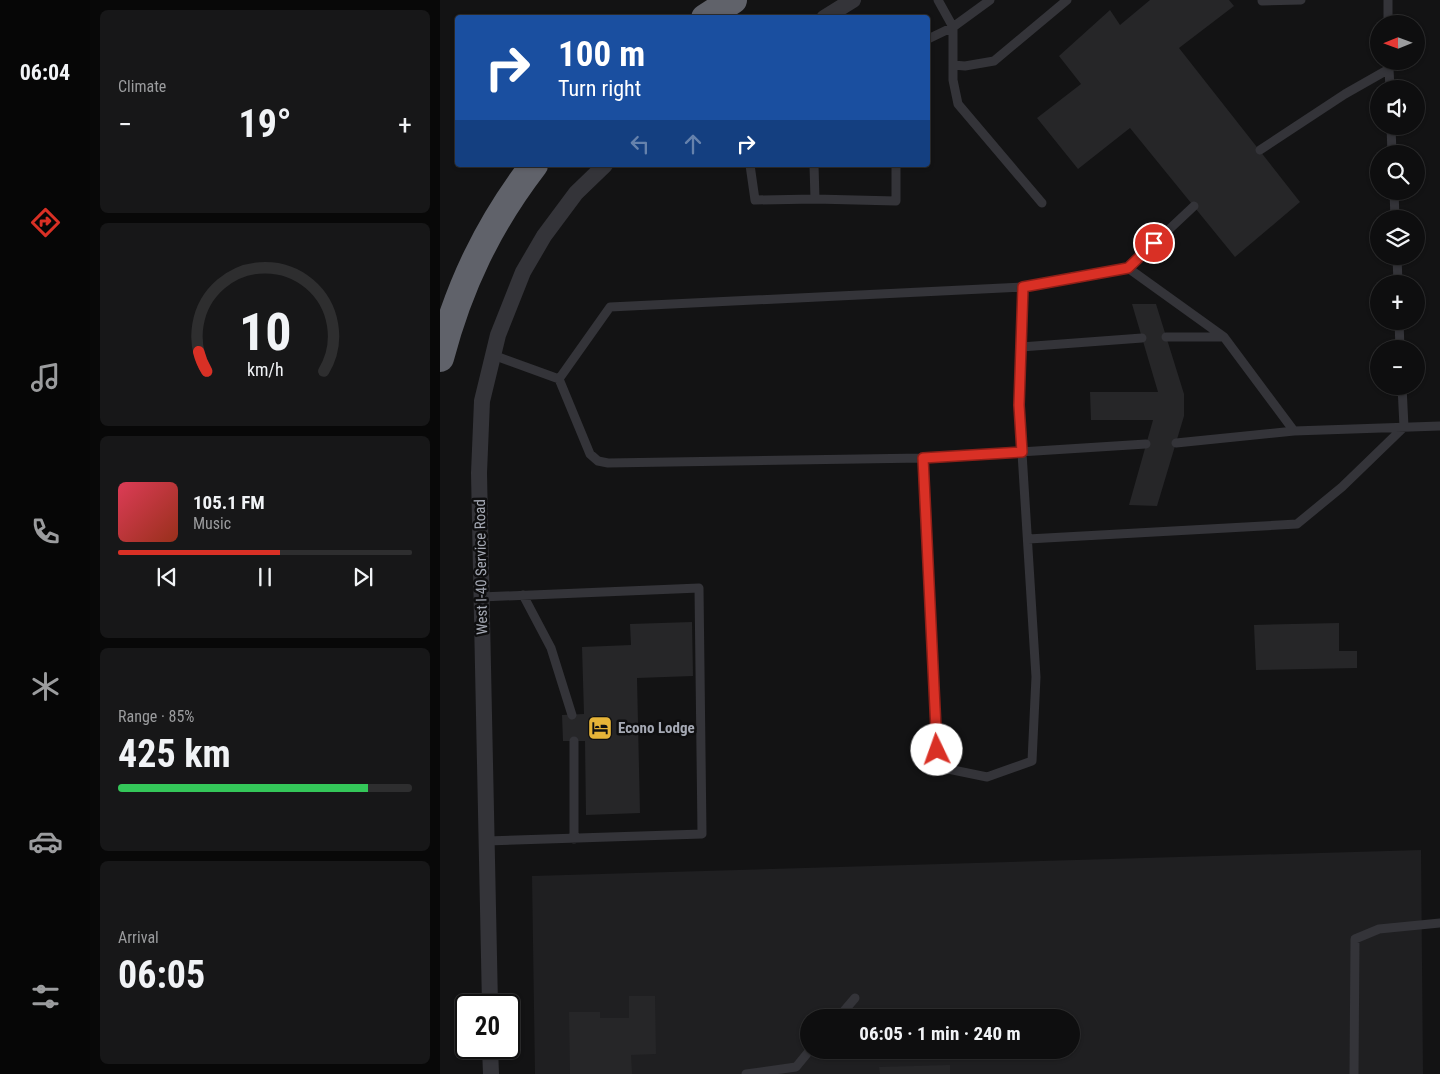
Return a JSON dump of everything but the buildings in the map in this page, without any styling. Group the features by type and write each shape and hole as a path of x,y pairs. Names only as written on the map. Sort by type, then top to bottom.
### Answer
{"highway":[{"path":"710,15 733,0"},
{"path":"440,358 460,293 476,257 501,212 533,167"}],"street":[{"path":"829,15 853,0"},
{"name":"West I-40 Service Road","path":"490,994 481,597 480,431 482,401 498,335 523,272 540,243 576,192 603,167"},
{"path":"490,1059 491,1074"}],"lane":[{"path":"938,0 953,27 953,80 958,104 1042,203"},
{"path":"930,38 953,27 990,0"},
{"path":"953,65 965,66 994,61 1067,0"},
{"path":"1262,1 1302,0"},
{"path":"1388,0 1388,15"},
{"path":"1260,150 1381,70"},
{"path":"750,167 755,200 896,200 896,167"},
{"path":"814,167 815,199"},
{"path":"559,379 610,307 1023,287 1128,268 1194,206"},
{"path":"1128,268 1224,337 1294,431"},
{"path":"923,458 937,750 948,769 987,777 1032,761 1036,678 1019,405 1023,287"},
{"path":"1166,337 1224,337"},
{"path":"1021,347 1142,338"},
{"path":"494,356 559,379 590,454 598,461 923,458 1146,444"},
{"path":"1028,540 1297,524 1342,487 1404,427 1402,395"},
{"path":"1176,443 1294,431 1440,426"},
{"path":"481,597 699,588 702,834 486,841"},
{"path":"523,595 551,648 572,715"},
{"path":"574,741 574,839"},
{"path":"1354,1074 1355,939 1380,929 1440,923"},
{"path":"846,1009 855,998"},
{"path":"746,1074 796,1067 803,1059"}],"shaded area":[{"path":"1421,850 1423,1074 535,1074 532,876"}],"place":[{"name":"Econo Lodge","path":"600,728"}],"route":[{"path":"937,750 923,458 1022,452 1019,405 1023,287 1128,268 1154,243"}]}
